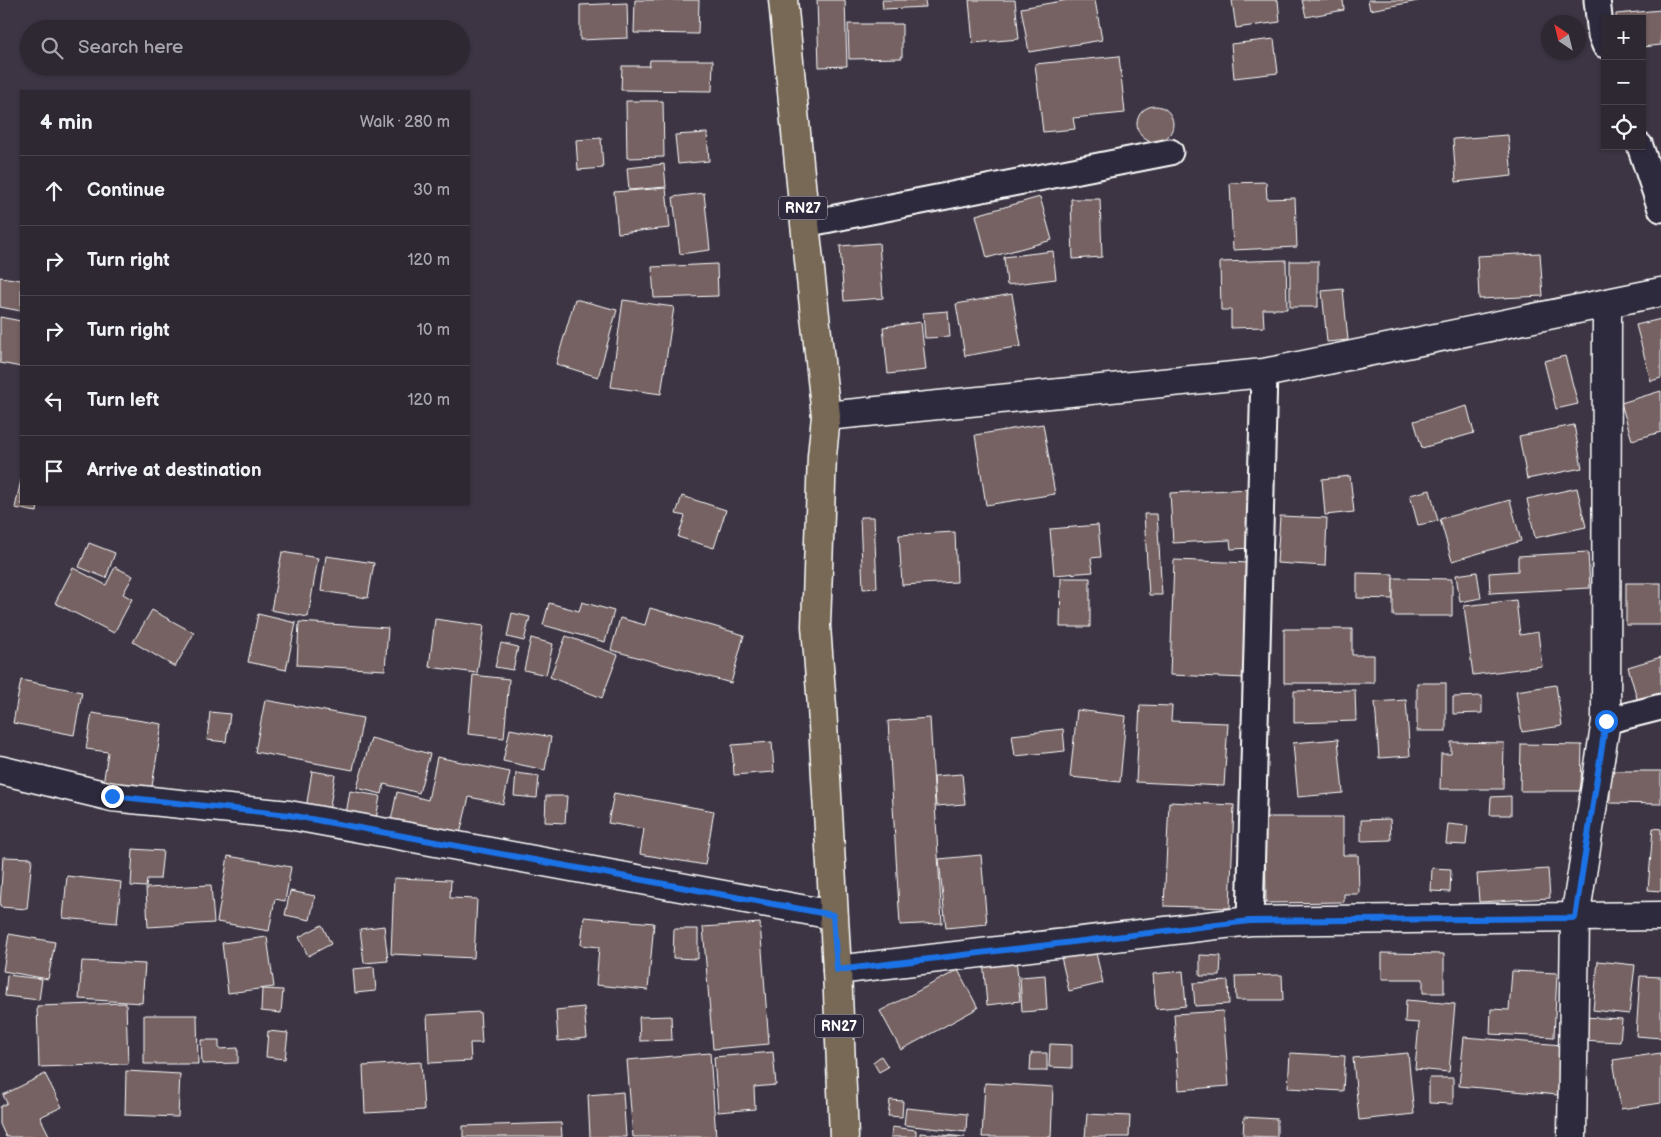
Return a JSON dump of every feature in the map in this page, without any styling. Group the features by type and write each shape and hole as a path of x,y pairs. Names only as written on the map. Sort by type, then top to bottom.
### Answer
{"main road":[{"name":"RN27","path":"783,0 826,416 822,456 816,626 837,970 844,1137"}],"street":[{"path":"826,416 1264,373 1661,292"},
{"path":"1572,1137 1575,918 1606,721 1607,304"},
{"path":"0,770 112,796 289,815 833,915"},
{"path":"837,970 1250,921 1661,916"}],"lane":[{"path":"1597,0 1601,35"},
{"path":"1641,150 1661,208"},
{"path":"805,224 1170,152"},
{"path":"1250,921 1264,373"},
{"path":"1606,721 1661,707"}],"building":[{"path":"635,0 699,0 698,34 634,33"},
{"path":"817,0 845,0 847,66 819,67"},
{"path":"882,0 925,0 926,7 883,9"},
{"path":"969,0 1015,0 1019,39 973,43"},
{"path":"1068,0 1095,0 1102,40 1029,52 1021,8"},
{"path":"1232,0 1278,0 1280,22 1236,28"},
{"path":"1302,0 1343,0 1344,10 1306,17"},
{"path":"1368,0 1418,0 1418,1 1370,10"},
{"path":"627,3 628,38 580,40 580,5"},
{"path":"1661,10 1661,45 1646,47 1646,15 1616,14"},
{"path":"848,24 902,24 902,58 849,59"},
{"path":"1274,39 1278,73 1234,78 1231,44"},
{"path":"1119,56 1125,113 1073,118 1075,129 1043,132 1035,64"},
{"path":"650,60 713,60 712,91 621,90 622,66 649,66"},
{"path":"626,101 663,101 664,157 627,158"},
{"path":"1155,106 1162,107 1168,111 1172,117 1172,131 1168,137 1162,141 1155,142 1148,141 1142,137 1138,131 1137,124 1138,117 1142,111 1148,107"},
{"path":"707,133 709,161 678,164 675,135"},
{"path":"1508,135 1512,176 1456,182 1453,139"},
{"path":"601,138 603,168 578,170 576,140"},
{"path":"664,164 666,187 629,190 627,168"},
{"path":"1266,182 1267,199 1295,198 1297,247 1233,250 1230,183"},
{"path":"666,188 670,228 618,233 614,192"},
{"path":"704,193 710,250 680,254 673,197"},
{"path":"1040,197 1052,240 987,258 976,215"},
{"path":"1071,199 1100,199 1102,257 1073,259"},
{"path":"879,243 883,298 844,301 840,246"},
{"path":"1053,251 1056,279 1007,285 1004,257"},
{"path":"1540,253 1543,296 1479,299 1477,256"},
{"path":"1286,260 1287,309 1263,309 1264,327 1231,328 1231,310 1221,310 1220,262"},
{"path":"1290,261 1318,261 1318,307 1290,307"},
{"path":"717,264 718,296 654,298 652,267"},
{"path":"0,277 20,280 20,311 0,307"},
{"path":"1343,289 1348,340 1327,342 1322,291"},
{"path":"1012,294 1021,346 965,356 956,304"},
{"path":"575,299 617,310 598,377 556,364"},
{"path":"623,300 674,307 661,394 611,387"},
{"path":"948,311 950,337 925,338 923,313"},
{"path":"0,317 20,321 20,367 0,363"},
{"path":"1661,319 1661,378 1651,381 1636,325"},
{"path":"921,322 926,370 888,374 883,327"},
{"path":"1565,356 1578,404 1556,409 1544,361"},
{"path":"1661,391 1661,432 1632,440 1621,403"},
{"path":"1467,406 1474,433 1422,448 1414,421"},
{"path":"1043,424 1055,494 986,505 975,435"},
{"path":"1574,425 1582,468 1527,479 1519,436"},
{"path":"1350,476 1354,512 1325,515 1322,479"},
{"path":"20,485 20,505 38,505 37,512 15,508"},
{"path":"1577,488 1586,527 1535,538 1527,499"},
{"path":"1251,489 1254,548 1231,549 1230,540 1173,543 1170,493"},
{"path":"1430,490 1438,521 1418,525 1410,495"},
{"path":"682,496 726,510 714,548 678,537 685,516 676,514"},
{"path":"1510,500 1521,541 1452,561 1440,519"},
{"path":"1144,514 1157,514 1162,595 1149,595"},
{"path":"1280,516 1327,518 1325,566 1277,563"},
{"path":"860,517 874,517 877,588 863,589"},
{"path":"1098,525 1101,557 1091,558 1093,572 1054,575 1050,529"},
{"path":"955,532 957,582 902,585 899,535"},
{"path":"89,543 115,553 106,578 79,567"},
{"path":"282,552 318,558 308,617 271,610"},
{"path":"1588,552 1590,588 1490,593 1489,573 1518,571 1518,556"},
{"path":"326,556 374,563 368,598 321,591"},
{"path":"1174,560 1250,563 1246,678 1170,675"},
{"path":"115,567 133,576 123,594 132,599 114,633 55,603 73,568 106,585"},
{"path":"1477,572 1481,598 1460,602 1456,575"},
{"path":"1357,573 1393,574 1393,599 1357,598"},
{"path":"1061,578 1090,578 1090,627 1060,627"},
{"path":"1393,578 1452,579 1452,616 1393,616"},
{"path":"1626,583 1661,583 1661,625 1626,625"},
{"path":"1516,600 1520,635 1538,632 1542,666 1473,675 1464,606"},
{"path":"582,602 614,611 605,642 543,625 549,603 579,611"},
{"path":"650,608 744,635 731,683 611,650 620,618 645,625"},
{"path":"152,610 194,633 175,667 133,642"},
{"path":"512,613 530,617 524,641 507,637"},
{"path":"258,614 296,623 286,670 248,662"},
{"path":"435,619 484,626 477,673 429,667"},
{"path":"299,622 388,628 385,670 297,665"},
{"path":"1284,629 1352,629 1352,655 1374,655 1374,683 1284,683"},
{"path":"566,636 618,655 602,698 550,677"},
{"path":"531,638 553,644 546,675 524,670"},
{"path":"501,643 518,647 513,670 495,667"},
{"path":"1661,657 1661,699 1639,705 1628,667"},
{"path":"473,675 509,679 504,738 468,734"},
{"path":"21,680 82,692 74,735 13,723"},
{"path":"1417,683 1446,683 1446,731 1417,731"},
{"path":"1556,685 1562,726 1522,732 1516,691"},
{"path":"1355,690 1356,721 1294,723 1294,691"},
{"path":"1482,696 1482,713 1453,714 1453,697"},
{"path":"265,700 363,718 353,770 255,752"},
{"path":"1406,700 1410,756 1379,758 1375,702"},
{"path":"1140,705 1172,706 1171,721 1228,723 1224,786 1136,782"},
{"path":"1077,710 1126,716 1120,782 1070,777"},
{"path":"210,712 230,714 226,742 207,740"},
{"path":"92,713 162,724 149,805 101,798 108,752 86,749"},
{"path":"930,718 942,923 900,925 888,721"},
{"path":"510,729 551,737 545,770 503,761"},
{"path":"1063,729 1065,751 1015,756 1012,735"},
{"path":"371,738 430,754 419,793 384,784 382,794 357,788"},
{"path":"1338,739 1343,793 1298,797 1293,743"},
{"path":"772,742 774,772 734,775 732,745"},
{"path":"1451,742 1504,743 1503,789 1440,789 1441,754 1451,754"},
{"path":"1521,744 1582,745 1581,791 1520,791"},
{"path":"437,757 510,772 503,804 469,797 460,834 390,825 397,792 428,800"},
{"path":"312,771 335,775 328,818 305,815"},
{"path":"1610,771 1661,771 1661,804 1610,803"},
{"path":"516,773 539,776 537,798 514,796"},
{"path":"962,774 965,804 936,806 934,776"},
{"path":"350,791 380,796 375,825 345,820"},
{"path":"614,793 714,811 705,865 640,854 644,829 608,823"},
{"path":"546,796 567,796 565,823 545,822"},
{"path":"1511,796 1511,815 1490,815 1491,797"},
{"path":"1169,802 1234,805 1230,908 1164,906"},
{"path":"1265,817 1343,817 1343,855 1358,855 1359,894 1344,894 1344,902 1266,903"},
{"path":"1390,819 1391,840 1361,841 1361,820"},
{"path":"1448,824 1468,826 1466,845 1446,844"},
{"path":"1653,828 1661,829 1661,891 1648,890"},
{"path":"133,849 163,851 160,879 147,879 146,887 131,886"},
{"path":"981,855 987,924 946,928 939,859"},
{"path":"228,856 291,867 285,901 275,899 269,931 217,922"},
{"path":"3,857 32,858 27,909 0,907"},
{"path":"1432,868 1451,869 1450,892 1431,891"},
{"path":"1548,869 1550,898 1479,902 1477,874"},
{"path":"67,876 121,882 117,923 63,918"},
{"path":"394,878 451,880 450,898 477,899 474,958 391,954"},
{"path":"211,885 214,923 148,927 146,888"},
{"path":"290,891 315,896 310,920 285,915"},
{"path":"584,917 654,923 648,990 596,985 599,947 581,945"},
{"path":"760,923 769,1044 713,1049 703,927"},
{"path":"322,925 331,944 308,956 299,937"},
{"path":"384,926 388,961 364,963 360,929"},
{"path":"674,929 698,929 698,959 673,958"},
{"path":"9,934 55,942 48,979 3,971"},
{"path":"267,937 274,987 228,993 222,943"},
{"path":"1095,949 1103,983 1069,991 1061,957"},
{"path":"1382,953 1444,954 1444,993 1423,993 1423,979 1382,979"},
{"path":"1200,955 1221,956 1220,976 1200,976"},
{"path":"1016,957 1020,1001 987,1005 983,960"},
{"path":"82,961 145,964 142,1003 79,999"},
{"path":"1598,961 1635,965 1629,1014 1593,1010"},
{"path":"374,967 376,991 355,993 353,969"},
{"path":"958,970 978,1008 901,1050 880,1011"},
{"path":"1183,971 1186,1006 1156,1009 1153,974"},
{"path":"1512,971 1557,973 1554,1037 1490,1034 1491,1009 1509,1010"},
{"path":"7,975 42,979 39,1000 5,996"},
{"path":"1045,975 1047,1010 1022,1012 1020,977"},
{"path":"1282,975 1283,1000 1236,1000 1235,976"},
{"path":"1640,976 1661,977 1661,1038 1636,1036"},
{"path":"1228,981 1229,1004 1195,1006 1193,983"},
{"path":"262,989 283,990 281,1013 261,1011"},
{"path":"1406,1000 1455,1004 1449,1072 1415,1069 1419,1023 1405,1022"},
{"path":"126,1003 128,1064 39,1067 37,1006"},
{"path":"584,1007 587,1038 558,1041 556,1010"},
{"path":"1223,1011 1229,1086 1179,1090 1174,1014"},
{"path":"480,1012 482,1043 470,1043 471,1061 429,1063 427,1015"},
{"path":"144,1015 197,1015 198,1064 144,1064"},
{"path":"671,1016 672,1040 640,1041 639,1017"},
{"path":"1582,1017 1622,1019 1620,1042 1581,1040"},
{"path":"268,1031 288,1033 285,1059 266,1057"},
{"path":"1464,1037 1562,1045 1558,1095 1459,1086"},
{"path":"201,1040 219,1040 219,1049 238,1048 238,1063 202,1064"},
{"path":"1050,1044 1072,1045 1072,1068 1049,1067"},
{"path":"773,1052 776,1085 754,1087 755,1109 718,1112 714,1057"},
{"path":"710,1053 716,1137 633,1137 627,1060"},
{"path":"1031,1053 1047,1053 1047,1071 1030,1071"},
{"path":"1290,1053 1345,1056 1343,1091 1288,1088"},
{"path":"1408,1053 1414,1114 1359,1120 1353,1058"},
{"path":"1661,1053 1661,1103 1621,1109 1613,1060"},
{"path":"881,1056 888,1067 879,1072 873,1062"},
{"path":"421,1062 424,1110 365,1113 363,1066"},
{"path":"126,1071 180,1074 178,1117 125,1115"},
{"path":"45,1074 62,1107 40,1117 50,1137 6,1137 0,1124 0,1107 7,1103 3,1095"},
{"path":"1429,1078 1453,1078 1453,1104 1429,1103"},
{"path":"985,1083 1053,1087 1051,1137 982,1137"},
{"path":"623,1092 626,1137 590,1137 588,1095"},
{"path":"890,1100 903,1101 902,1117 888,1116"},
{"path":"906,1108 967,1114 966,1132 904,1125"},
{"path":"1087,1114 1130,1116 1129,1137 1085,1137"},
{"path":"1244,1117 1277,1119 1277,1137 1243,1136"},
{"path":"561,1123 562,1137 463,1137 463,1126"},
{"path":"892,1127 916,1130 916,1137 891,1137"},
{"path":"920,1133 965,1137 920,1137"}],"route":[{"path":"112,796 289,815 833,915 837,970 1250,921 1575,918 1606,721"}]}
